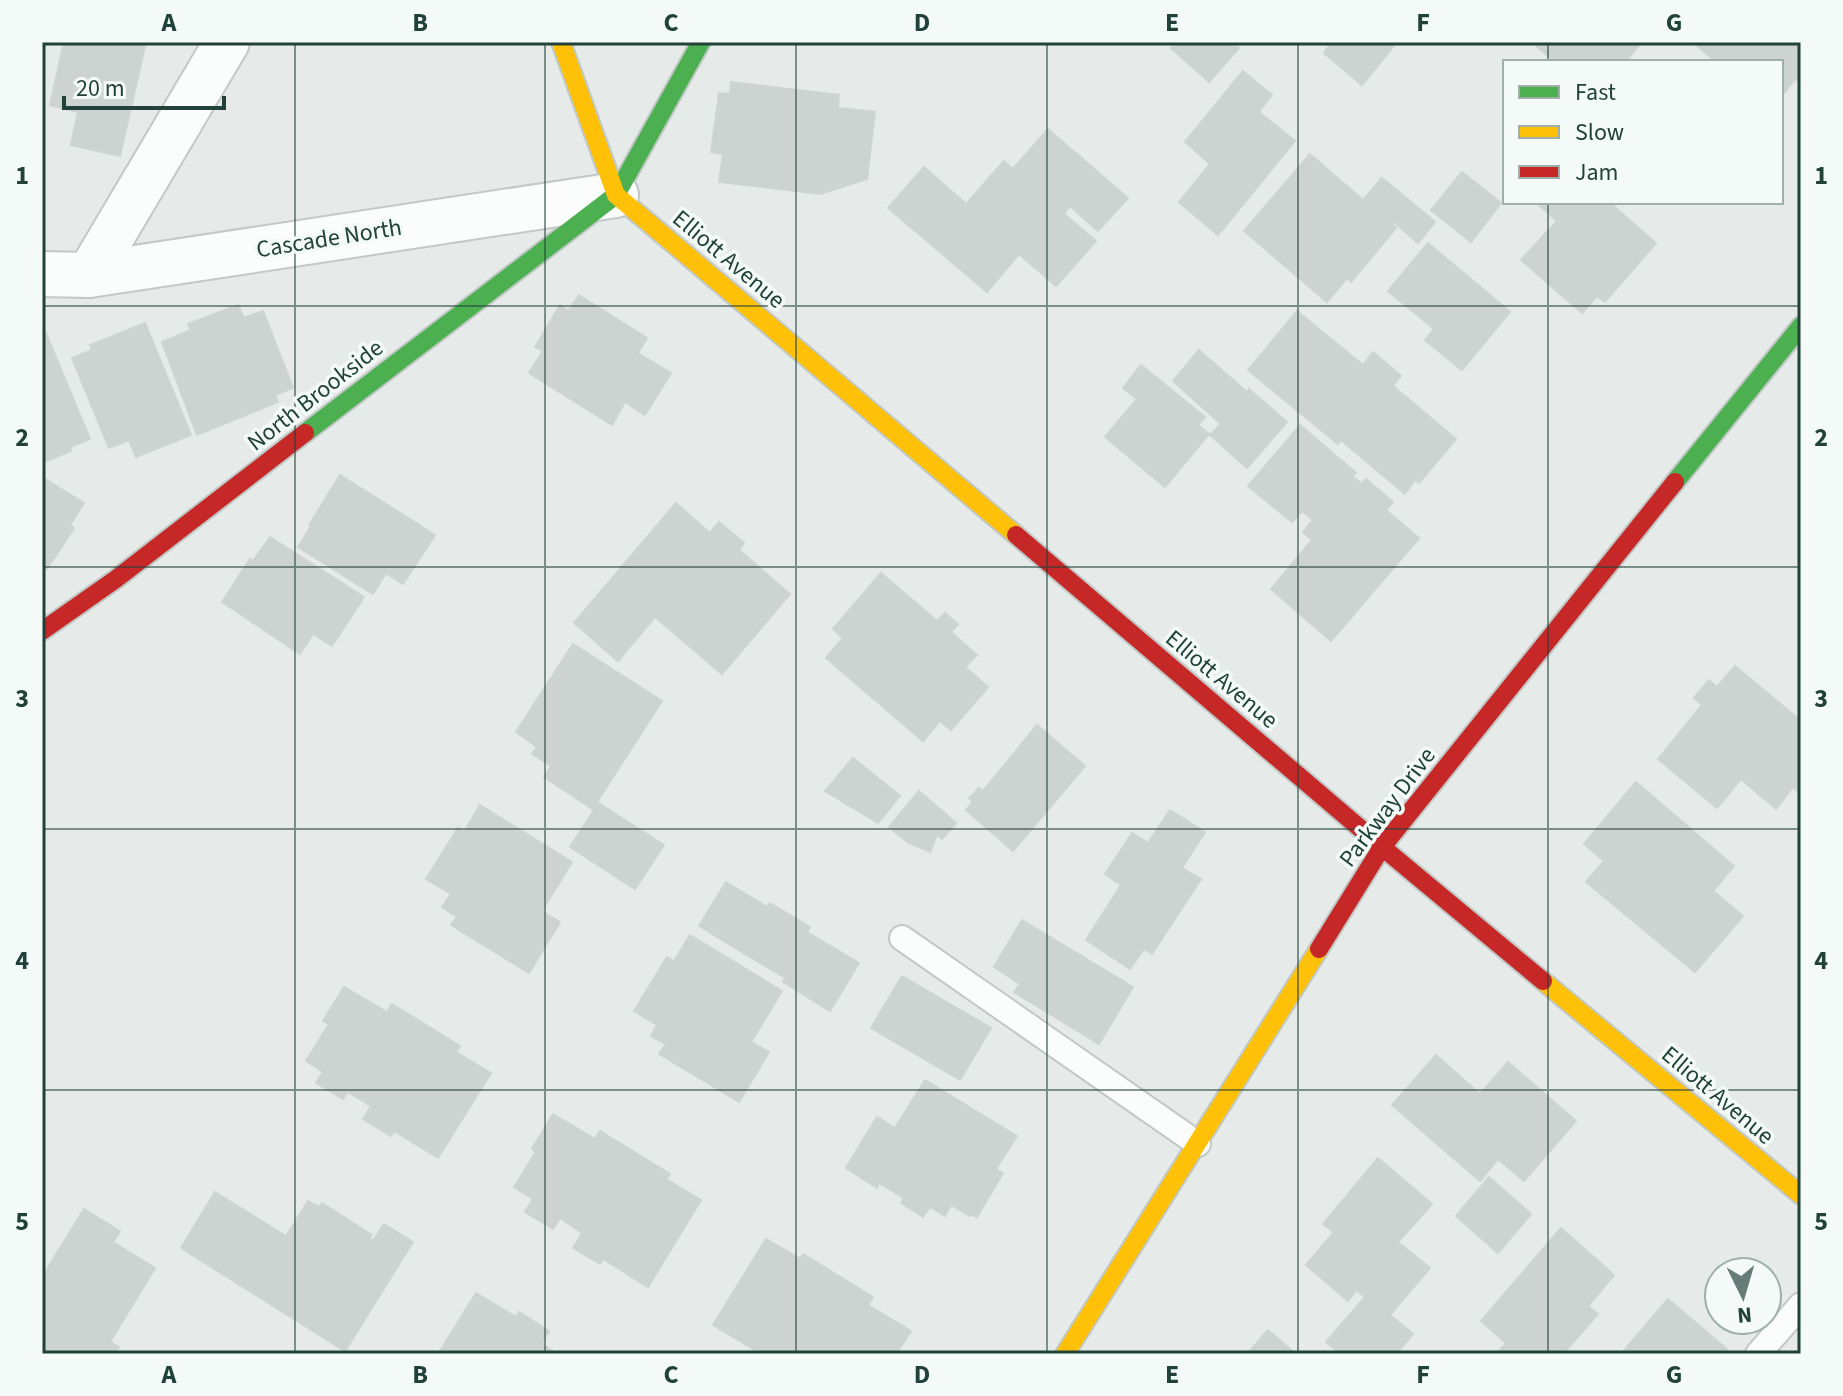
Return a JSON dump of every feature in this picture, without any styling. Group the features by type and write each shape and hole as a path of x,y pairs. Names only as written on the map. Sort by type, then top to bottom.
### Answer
{"street":[{"path":"89,275 227,42"},
{"path":"561,42 616,195"},
{"path":"616,195 701,42"},
{"name":"Cascade North","path":"42,274 89,275 616,195"},
{"name":"North Brookside","path":"42,631 116,579 616,195"},
{"name":"Elliott Avenue","path":"616,195 1382,847 1801,1195"},
{"name":"Parkway Drive","path":"1065,1354 1382,847 1801,326"}],"lane":[{"path":"902,938 1198,1144"},
{"path":"1758,1354 1801,1305"}],"building":[{"path":"64,42 146,42 120,156 71,145 78,112 50,105"},
{"path":"1176,42 1232,42 1239,48 1209,82 1171,48"},
{"path":"1332,42 1397,42 1362,85 1324,53"},
{"path":"1532,42 1642,42 1627,60 1553,60"},
{"path":"1693,42 1801,42 1801,78 1798,81 1795,79 1783,94 1783,60 1714,60"},
{"path":"1243,71 1272,95 1259,112 1295,141 1218,235 1179,202 1210,164 1185,142"},
{"path":"731,82 839,95 838,108 875,112 867,179 820,194 719,182 723,154 711,152 719,93 730,94"},
{"path":"1048,129 1128,198 1098,231 1070,206 1064,214 1096,241 1056,286 1019,254 987,292 888,208 924,167 966,204 1004,161 1013,169"},
{"path":"1310,154 1363,200 1382,178 1435,222 1418,243 1394,222 1392,224 1396,228 1351,282 1347,278 1327,302 1244,231"},
{"path":"1462,172 1501,203 1471,242 1431,210"},
{"path":"1611,204 1656,243 1605,302 1597,296 1582,313 1521,260 1557,221 1540,206"},
{"path":"1428,243 1510,312 1462,370 1425,340 1434,329 1388,291"},
{"path":"579,295 647,338 638,353 671,373 645,415 625,402 612,425 529,373 543,351 535,347 560,305 568,311"},
{"path":"238,305 244,318 263,311 293,388 275,395 278,402 197,435 162,342 191,330 188,324"},
{"path":"1297,311 1363,365 1373,352 1401,376 1393,386 1456,439 1419,483 1415,480 1405,494 1341,440 1338,444 1248,370"},
{"path":"145,323 191,435 136,457 129,440 109,448 72,358 92,350 90,345"},
{"path":"42,324 90,439 42,463"},
{"path":"1199,350 1287,422 1247,468 1210,435 1221,424 1173,381"},
{"path":"1141,365 1205,417 1198,425 1209,434 1165,487 1105,437 1137,399 1123,388"},
{"path":"1300,425 1356,473 1352,476 1362,484 1366,479 1393,502 1386,510 1419,538 1331,641 1271,589 1312,540 1303,532 1313,520 1302,511 1292,522 1248,486"},
{"path":"340,475 435,535 403,584 386,573 373,594 298,547"},
{"path":"42,477 84,503 70,525 74,528 47,569 42,566"},
{"path":"676,503 710,533 719,522 744,543 739,550 790,594 722,674 655,617 618,661 574,623"},
{"path":"270,537 364,597 332,646 313,634 300,654 222,602 250,559 253,561"},
{"path":"881,573 937,621 945,613 958,624 951,632 977,655 965,667 988,687 951,730 940,721 923,741 826,658 843,638 833,629"},
{"path":"573,644 662,701 597,802 664,845 635,889 570,847 594,810 544,777 551,766 532,754 537,747 516,732"},
{"path":"1735,666 1801,721 1801,794 1793,787 1776,809 1741,779 1717,808 1658,759 1702,705 1694,698 1709,680 1717,687"},
{"path":"1037,725 1085,766 1013,851 966,810 973,802 969,798 979,788 983,791"},
{"path":"853,758 900,796 878,823 825,791"},
{"path":"1636,782 1734,866 1713,891 1743,916 1695,972 1586,882 1604,861 1584,844"},
{"path":"919,791 956,823 942,839 937,835 930,852 907,842 889,827"},
{"path":"480,805 572,862 542,911 560,922 529,973 451,925 457,917 442,907 451,894 426,879 458,828 464,832"},
{"path":"1170,810 1205,832 1182,868 1201,879 1152,954 1144,949 1130,969 1086,940 1121,885 1105,874 1132,833 1148,843"},
{"path":"726,882 767,907 770,903 810,927 807,932 859,963 830,1011 783,982 785,978 699,926"},
{"path":"1022,920 1133,987 1099,1044 1014,992 1020,984 994,967"},
{"path":"690,935 782,991 751,1042 769,1052 739,1102 659,1054 666,1044 651,1036 657,1025 634,1011 667,957 674,961"},
{"path":"902,976 991,1028 960,1080 871,1028"},
{"path":"344,987 387,1012 392,1004 460,1046 456,1052 491,1073 438,1158 394,1131 391,1136 363,1119 371,1106 348,1092 343,1099 316,1083 323,1072 306,1061 329,1024 323,1021"},
{"path":"1436,1055 1480,1094 1508,1062 1576,1121 1524,1181 1498,1159 1480,1181 1392,1105"},
{"path":"925,1080 1017,1136 996,1169 1003,1173 977,1217 951,1205 945,1216 930,1207 923,1217 901,1203 904,1198 879,1183 877,1188 846,1168 877,1117 895,1128"},
{"path":"553,1114 595,1139 600,1131 670,1174 666,1179 701,1200 648,1287 603,1259 600,1264 573,1248 582,1233 560,1218 553,1229 525,1212 533,1199 514,1187 536,1152 532,1149"},
{"path":"1378,1158 1432,1204 1398,1242 1430,1268 1390,1315 1413,1334 1396,1354 1340,1354 1326,1342 1365,1297 1356,1290 1348,1301 1306,1265 1334,1232 1323,1224"},
{"path":"1489,1177 1531,1214 1498,1253 1456,1216"},
{"path":"215,1192 286,1236 308,1201 319,1207 322,1203 372,1235 369,1239 373,1241 384,1224 413,1242 345,1351 181,1248"},
{"path":"84,1209 120,1231 113,1242 155,1268 110,1342 119,1347 115,1354 48,1354 42,1350 42,1277"},
{"path":"1561,1228 1614,1275 1588,1306 1598,1314 1563,1354 1497,1354 1506,1343 1481,1321"},
{"path":"766,1239 801,1259 803,1254 873,1297 868,1305 911,1331 896,1354 756,1354 758,1352 713,1325"},
{"path":"476,1293 516,1317 519,1312 549,1331 542,1344 557,1354 445,1354 440,1351"},
{"path":"1668,1299 1703,1329 1703,1336 1712,1336 1728,1350 1724,1354 1621,1354"},
{"path":"1268,1330 1296,1354 1247,1354"}],"traffic: fast":[{"path":"305,433 616,195 701,42"},
{"path":"1675,482 1801,326"}],"traffic: slow":[{"path":"561,42 616,195 1016,535"},
{"path":"1065,1354 1319,949"},
{"path":"1543,981 1801,1195"}],"traffic: jam":[{"path":"42,631 116,579 305,433"},
{"path":"1319,949 1382,847 1675,482"},
{"path":"1016,535 1543,981"}]}
